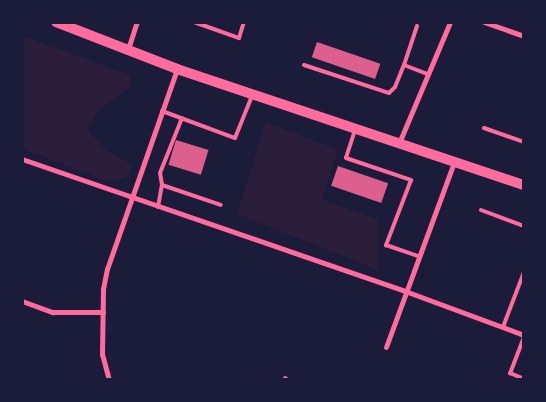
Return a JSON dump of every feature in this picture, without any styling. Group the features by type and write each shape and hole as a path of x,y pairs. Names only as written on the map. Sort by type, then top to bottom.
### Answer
{"main road":[{"path":"56,22 177,69 524,186"}],"street":[{"path":"128,49 137,22"},
{"path":"399,143 450,22"},
{"path":"484,22 524,36"},
{"path":"109,380 102,354 103,289 107,269 130,197 177,69"},
{"path":"22,159 405,291 524,336"},
{"path":"386,347 454,161"},
{"path":"22,301 53,312 103,312"}],"lane":[{"path":"194,22 239,38 244,22"},
{"path":"304,65 388,93 395,87 417,26"},
{"path":"404,65 428,74"},
{"path":"162,111 236,138 253,94"},
{"path":"158,207 162,185 160,173 182,118"},
{"path":"356,128 346,158 412,180 386,245 418,256"},
{"path":"484,128 524,142"},
{"path":"162,185 220,205"},
{"path":"481,210 524,226"},
{"path":"503,328 524,272"},
{"path":"524,336 510,373 524,379"}],"shaded area":[{"path":"22,36 131,75 132,85 98,111 88,130 107,151 133,165 127,177 110,182 23,149"},
{"path":"266,122 338,150 322,199 378,220 378,270 237,214"}],"building":[{"path":"317,42 380,64 375,79 312,57"},
{"path":"176,140 209,150 201,175 168,165"},
{"path":"338,166 388,183 381,203 331,186"}]}
